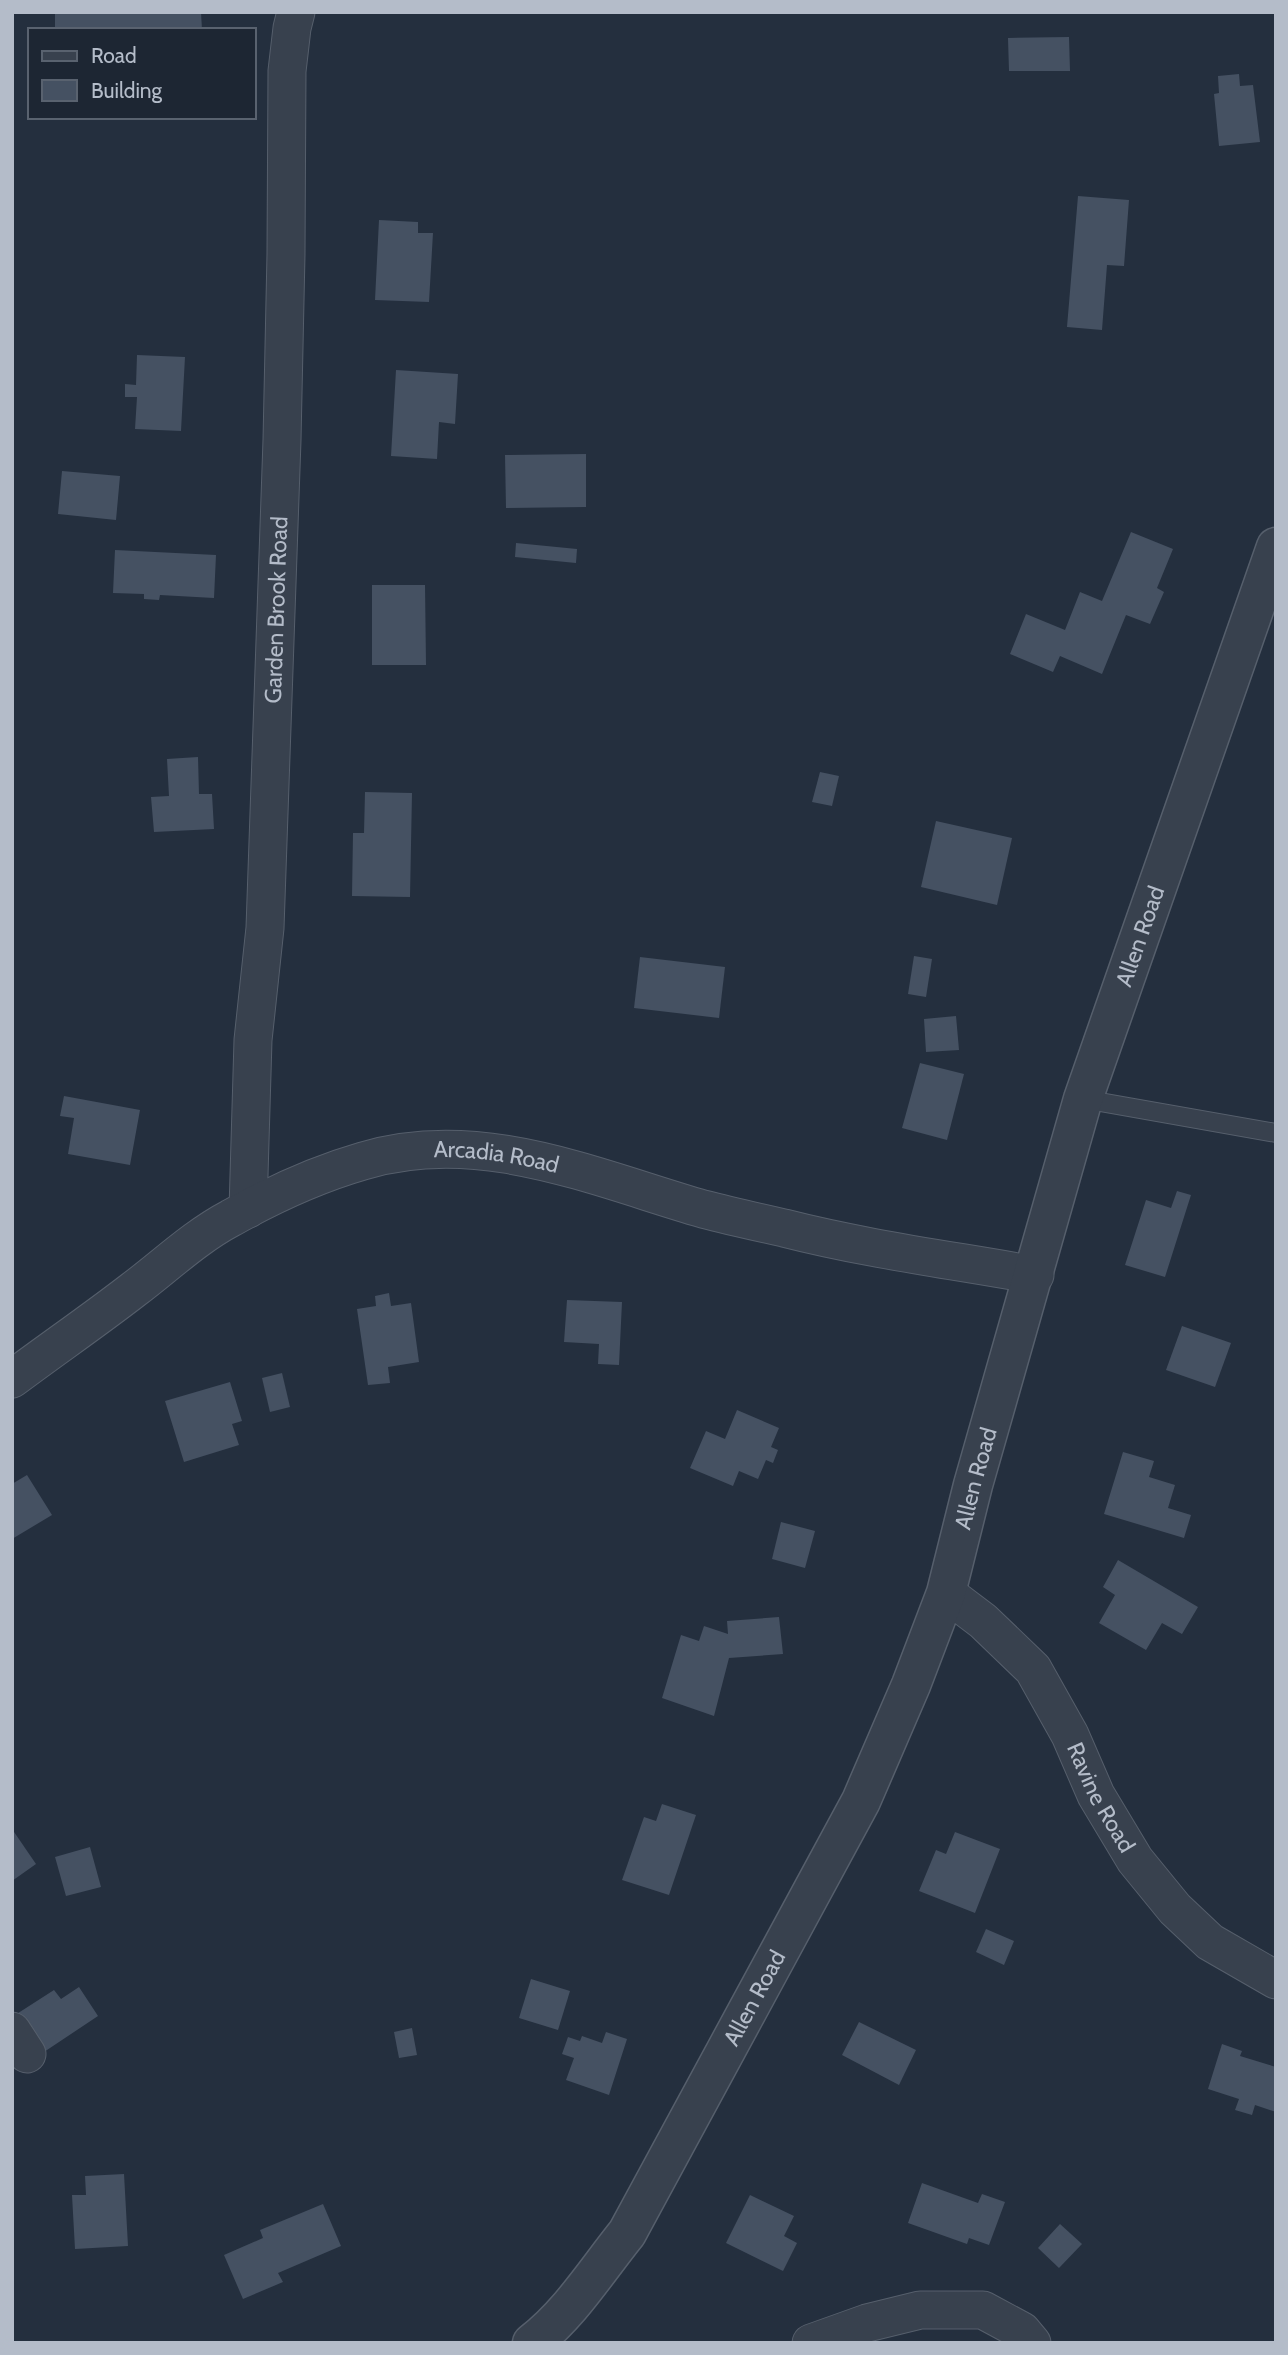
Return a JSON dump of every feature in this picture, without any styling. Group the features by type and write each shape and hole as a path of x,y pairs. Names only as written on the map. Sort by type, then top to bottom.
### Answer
{"street":[{"name":"Garden Brook Road","path":"248,1209 253,1040 265,928 282,452 286,71 296,12"},
{"name":"Allen Road","path":"532,2343 544,2334 627,2233 861,1801 911,1685 946,1594 1083,1099 1276,547"},
{"name":"Arcadia Road","path":"12,1379 132,1291 184,1249 229,1219 299,1186 363,1161 396,1153 472,1149 526,1156 704,1209 810,1235 1035,1275"},
{"name":"Ravine Road","path":"946,1594 984,1621 1033,1669 1070,1735 1096,1795 1135,1860 1175,1909 1210,1942 1276,1980"},
{"path":"811,2343 867,2323 920,2310 983,2310 1022,2331 1032,2343"}],"lane":[{"path":"1083,1099 1276,1133"}],"building":[{"path":"55,12 201,12 202,28 55,28"},
{"path":"1069,37 1070,71 1009,71 1008,38"},
{"path":"1239,74 1240,86 1253,85 1260,142 1219,146 1214,94 1219,93 1218,76"},
{"path":"1078,196 1129,200 1124,266 1107,265 1102,330 1067,327"},
{"path":"379,220 418,222 418,233 433,233 429,302 375,300"},
{"path":"137,355 185,357 181,431 135,429 137,397 125,397 125,384 136,385"},
{"path":"396,370 458,374 455,424 439,422 437,459 391,456"},
{"path":"586,454 586,507 506,508 505,455"},
{"path":"62,471 120,476 116,520 58,514"},
{"path":"1131,532 1173,549 1157,588 1164,592 1150,624 1126,615 1102,674 1060,656 1053,672 1010,654 1026,614 1065,630 1080,592 1102,601"},
{"path":"516,543 577,549 576,563 515,557"},
{"path":"115,550 216,555 214,598 160,595 159,600 144,599 144,594 113,593"},
{"path":"372,585 425,585 426,665 372,665"},
{"path":"198,757 199,794 212,794 214,829 154,832 151,797 169,796 167,759"},
{"path":"820,772 839,776 832,806 812,802"},
{"path":"365,792 412,793 410,897 352,896 353,833 364,833"},
{"path":"936,821 1012,838 997,905 921,887"},
{"path":"914,956 932,959 926,997 908,994"},
{"path":"640,957 725,967 719,1018 634,1008"},
{"path":"956,1016 959,1050 926,1052 924,1019"},
{"path":"920,1063 964,1074 947,1140 902,1128"},
{"path":"64,1096 140,1110 130,1165 68,1154 74,1118 60,1116"},
{"path":"1177,1191 1191,1195 1165,1277 1125,1265 1146,1200 1171,1208"},
{"path":"389,1293 391,1306 411,1303 419,1362 388,1367 390,1383 368,1385 357,1309 376,1306 375,1296"},
{"path":"567,1300 622,1302 619,1365 598,1364 599,1344 564,1342"},
{"path":"1182,1326 1231,1343 1215,1387 1166,1370"},
{"path":"282,1373 290,1407 270,1412 262,1378"},
{"path":"230,1382 242,1421 232,1424 239,1445 184,1462 165,1401"},
{"path":"737,1410 779,1428 771,1447 778,1450 773,1463 766,1460 758,1479 739,1471 733,1486 690,1468 706,1431 725,1439"},
{"path":"1123,1452 1154,1461 1149,1477 1175,1485 1168,1508 1191,1515 1184,1538 1104,1514"},
{"path":"27,1475 52,1515 12,1539 12,1484"},
{"path":"781,1522 815,1531 805,1568 772,1559"},
{"path":"1118,1560 1198,1607 1182,1634 1162,1623 1146,1650 1099,1623 1115,1595 1103,1587"},
{"path":"779,1617 783,1654 729,1658 714,1716 662,1698 681,1635 699,1641 704,1626 728,1634 727,1621"},
{"path":"662,1804 696,1815 669,1895 622,1880 644,1817 656,1821"},
{"path":"12,1829 36,1864 12,1881"},
{"path":"955,1832 1000,1849 975,1913 919,1891 936,1850 946,1854"},
{"path":"90,1847 101,1887 66,1896 55,1857"},
{"path":"986,1929 1014,1941 1004,1965 976,1952"},
{"path":"531,1979 570,1991 558,2030 519,2018"},
{"path":"79,1987 98,2016 38,2056 12,2017 54,1990 61,1999"},
{"path":"859,2022 916,2050 899,2085 842,2055"},
{"path":"412,2028 417,2055 399,2058 394,2032"},
{"path":"606,2032 627,2039 609,2095 566,2080 574,2058 562,2054 568,2037 580,2041 582,2036 602,2043"},
{"path":"1222,2044 1242,2051 1240,2056 1276,2067 1276,2112 1255,2105 1252,2115 1235,2110 1239,2099 1208,2089"},
{"path":"124,2174 128,2246 75,2249 72,2195 86,2195 85,2176"},
{"path":"922,2183 978,2203 982,2194 1005,2202 989,2245 969,2238 967,2244 908,2223"},
{"path":"750,2195 794,2216 784,2236 797,2243 783,2271 726,2243"},
{"path":"323,2204 341,2246 278,2273 283,2282 243,2299 224,2255 263,2238 260,2230"},
{"path":"1060,2224 1082,2244 1059,2268 1038,2248"}]}
